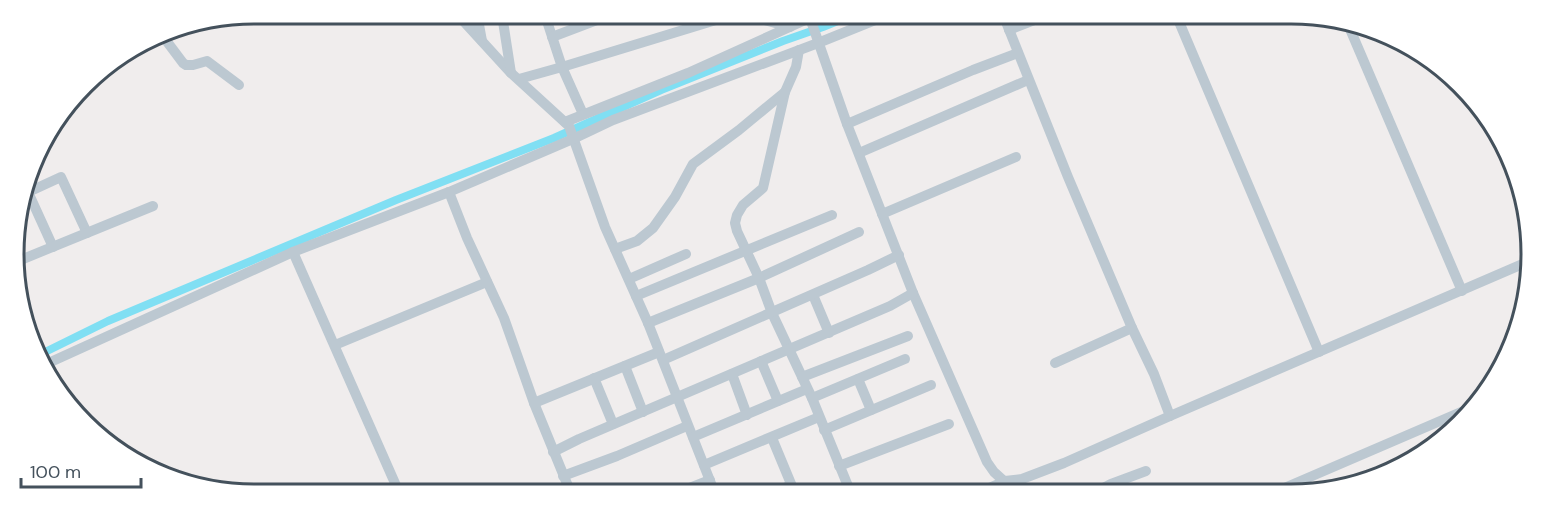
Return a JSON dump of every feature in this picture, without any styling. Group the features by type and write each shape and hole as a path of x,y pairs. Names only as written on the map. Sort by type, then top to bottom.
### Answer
{"street":[{"path":"466,24 515,76 567,124 605,227 648,323 711,484"},
{"path":"479,24 482,42"},
{"path":"504,24 515,76"},
{"path":"548,24 562,68 583,114"},
{"path":"552,37 586,24"},
{"path":"515,76 562,68 703,24"},
{"path":"567,124 583,114 688,73 779,24"},
{"path":"795,24 814,27 833,24"},
{"path":"1007,24 1028,80 1170,416"},
{"path":"1010,30 1025,24"},
{"path":"1180,24 1319,352"},
{"path":"814,27 799,50 796,67 785,92 763,188 742,205 735,223 847,484"},
{"path":"814,27 847,124 913,293 987,462 994,472 1008,484"},
{"path":"1351,32 1462,291"},
{"path":"167,42 183,63 189,66 207,61 239,85"},
{"path":"51,362 293,252 450,192 614,120 799,50"},
{"path":"847,124 1018,53"},
{"path":"859,153 1028,80"},
{"path":"615,249 637,241 653,228 693,164 785,92"},
{"path":"882,214 1016,157"},
{"path":"33,190 61,177 87,233"},
{"path":"450,192 467,238 504,318 534,403 567,484"},
{"path":"30,201 53,247"},
{"path":"24,258 153,206"},
{"path":"636,296 832,214"},
{"path":"648,323 759,278 859,232"},
{"path":"293,252 395,484"},
{"path":"628,279 686,254"},
{"path":"534,403 625,366 661,356 772,313 899,255"},
{"path":"998,484 1042,472 1521,265"},
{"path":"335,345 488,282"},
{"path":"553,452 613,424 829,333 890,306 913,293"},
{"path":"813,295 829,333"},
{"path":"1055,363 1132,328"},
{"path":"802,377 908,336"},
{"path":"693,437 778,401 858,379 905,359"},
{"path":"761,361 778,401"},
{"path":"625,366 643,412"},
{"path":"732,374 747,415"},
{"path":"594,378 613,424"},
{"path":"858,379 872,410"},
{"path":"824,430 931,385"},
{"path":"1294,484 1457,414"},
{"path":"704,465 819,417"},
{"path":"839,466 949,424"},
{"path":"563,476 687,426"},
{"path":"772,438 791,484"},
{"path":"1111,484 1146,471"},
{"path":"699,484 710,480"}],"waterway":[{"path":"46,352 108,321 396,200 554,138 661,90 830,24"}]}
